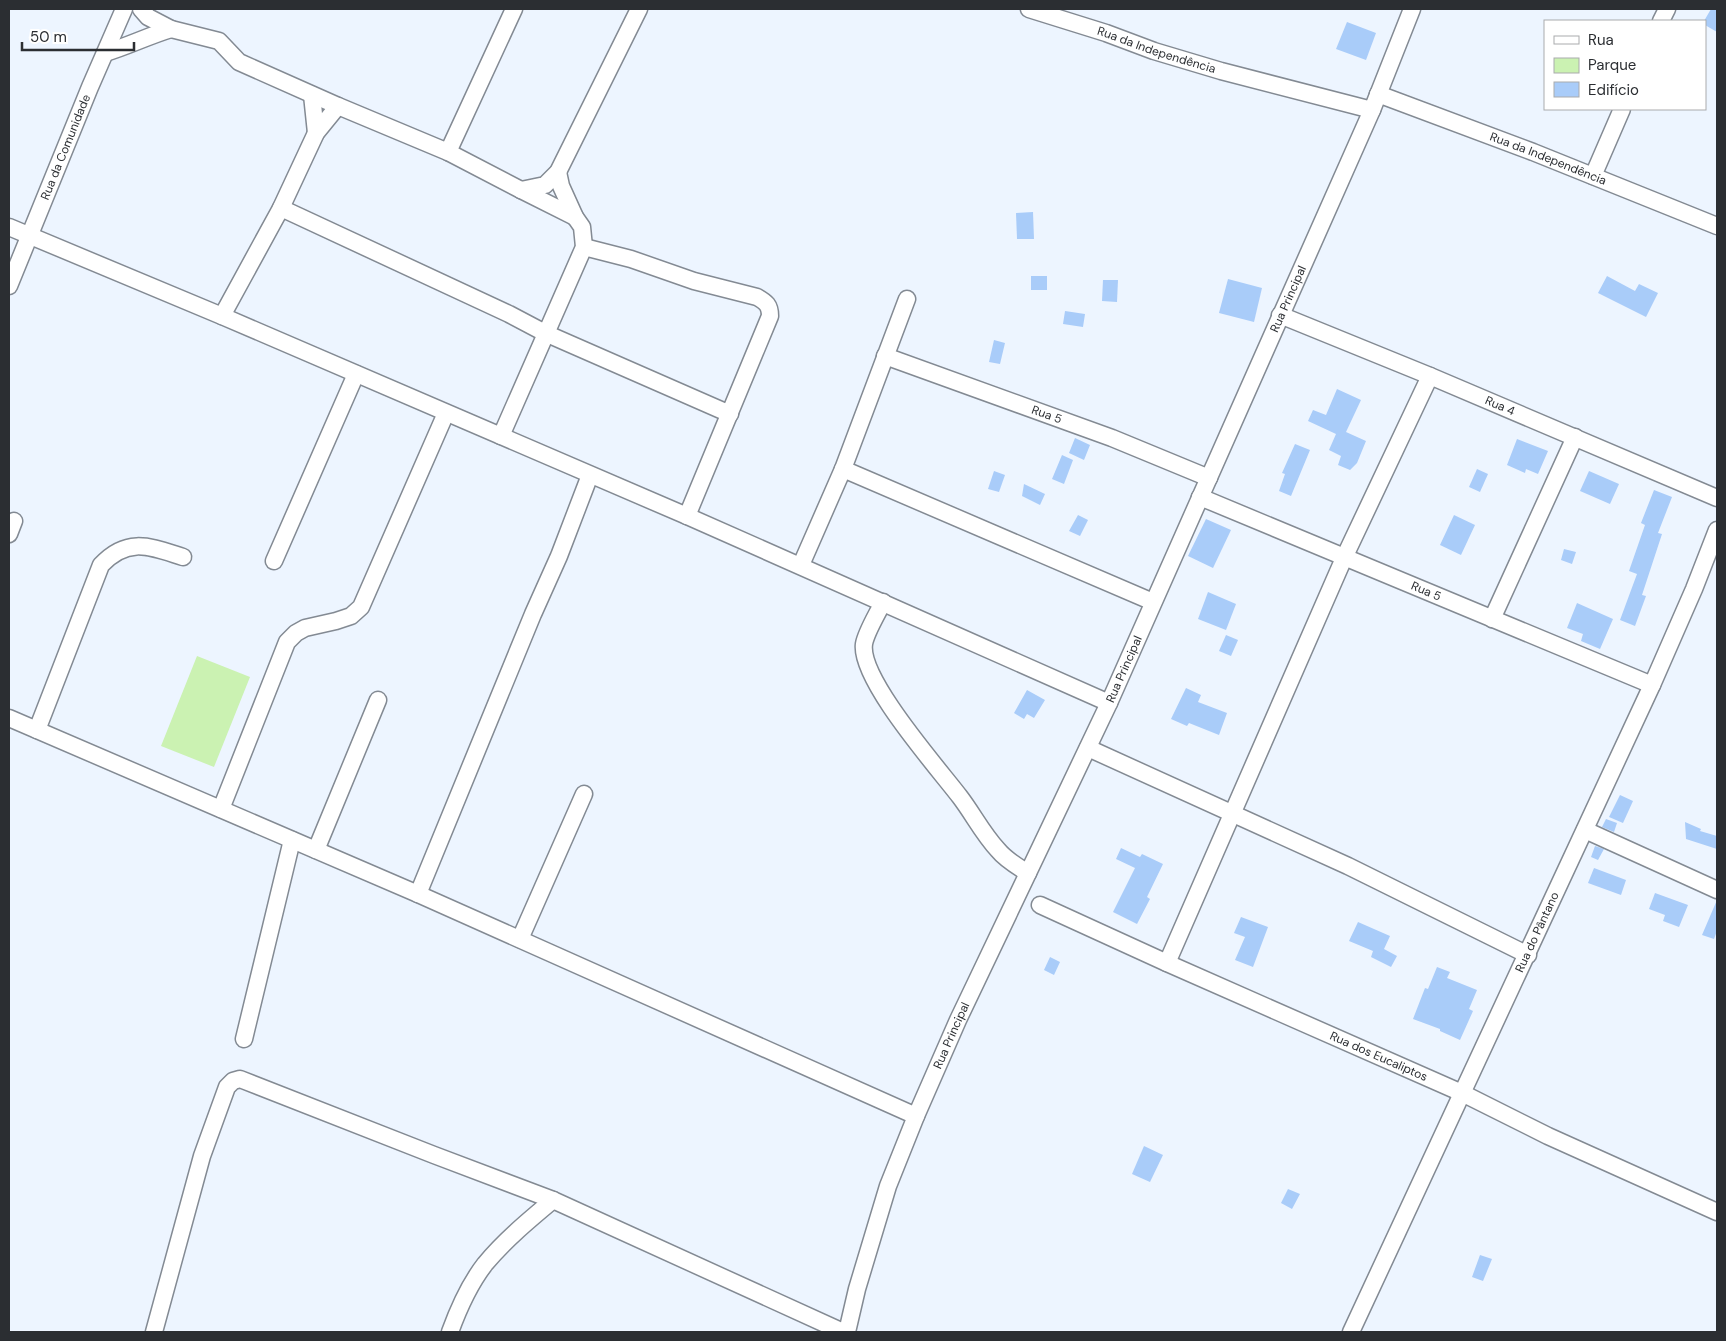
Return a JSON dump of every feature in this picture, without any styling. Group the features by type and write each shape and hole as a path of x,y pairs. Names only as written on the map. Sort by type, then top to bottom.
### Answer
{"street":[{"name":"Rua da Comunidade","path":"9,286 124,9"},
{"path":"141,9 148,17 172,29 219,41 239,62 448,152 575,217"},
{"path":"448,152 514,9"},
{"path":"521,190 544,185 558,172 639,9"},
{"name":"Rua da Independência","path":"1029,9 1106,33 1154,51 1221,71 1372,110"},
{"name":"Rua Principal","path":"845,1332 888,1186 916,1116 958,1020 1109,703 1372,110 1412,9"},
{"path":"105,53 128,46 153,34 172,29"},
{"name":"Rua da Independência","path":"1378,94 1717,226"},
{"path":"312,95 316,134"},
{"path":"222,316 281,208 316,134 338,106"},
{"path":"1592,176 1622,110"},
{"path":"501,436 584,247 582,227 575,217 561,186 558,172"},
{"path":"281,208 509,314 545,334 730,414"},
{"path":"9,227 222,316 801,565 1109,703"},
{"path":"584,247 631,259 694,281 757,297 766,302 770,309 770,316 687,516"},
{"path":"801,565 843,469 907,299"},
{"name":"Rua 4","path":"1280,315 1430,376 1717,498"},
{"name":"Rua 5","path":"885,356 1112,438 1209,478"},
{"path":"274,561 356,374"},
{"path":"1167,963 1344,558 1430,376"},
{"path":"221,810 287,642 296,633 305,628 351,616 361,607 446,413"},
{"path":"1492,619 1575,437"},
{"path":"843,469 1154,602"},
{"path":"418,894 546,587 590,475"},
{"name":"Rua 5","path":"1200,497 1652,685"},
{"name":"Rua do Pântano","path":"1351,1332 1652,685 1694,589 1717,530"},
{"path":"37,730 101,565 111,554 126,548 148,546 183,557"},
{"path":"883,602 864,643 866,658 889,704 985,834 1026,878 1040,905 1009,912"},
{"path":"316,850 378,700"},
{"path":"9,718 418,894 916,1116"},
{"path":"1088,748 1348,866 1528,955"},
{"path":"520,939 584,794"},
{"path":"1585,830 1717,890"},
{"path":"244,1040 292,840"},
{"name":"Rua dos Eucaliptos","path":"1040,905 1462,1093 1548,1136 1717,1212"},
{"path":"156,1332 202,1156 227,1087 233,1081 240,1080 553,1200 845,1332"},
{"path":"450,1332 458,1309 484,1265 517,1230 553,1200"}],"green space":[{"path":"197,656 250,677 214,767 161,746"}],"building":[{"path":"1711,9 1717,9 1717,32 1706,26 1705,20"},
{"path":"1347,22 1376,33 1366,60 1336,49"},
{"path":"1033,212 1034,239 1017,239 1016,213"},
{"path":"1031,276 1047,276 1047,290 1031,290"},
{"path":"1607,276 1635,291 1639,284 1658,293 1646,317 1598,293"},
{"path":"1228,279 1262,288 1254,322 1219,313"},
{"path":"1103,280 1118,280 1117,302 1102,301"},
{"path":"1065,311 1085,314 1083,327 1063,324"},
{"path":"994,340 1005,343 1000,364 989,362"},
{"path":"1337,389 1361,400 1346,432 1366,441 1357,463 1350,470 1338,465 1341,456 1329,450 1336,434 1308,421 1313,410 1326,415"},
{"path":"1075,438 1090,445 1084,460 1069,453"},
{"path":"1517,439 1548,451 1538,474 1526,469 1525,473 1507,465"},
{"path":"1295,444 1310,450 1291,496 1279,491 1285,474 1282,473"},
{"path":"1062,455 1073,460 1064,484 1052,479"},
{"path":"1477,469 1488,474 1480,492 1469,487"},
{"path":"994,471 1005,475 999,492 988,489"},
{"path":"1589,471 1619,484 1610,504 1580,491"},
{"path":"1024,484 1045,494 1040,505 1022,496"},
{"path":"1654,490 1672,497 1658,533 1662,534 1642,595 1646,596 1635,626 1620,620 1637,574 1629,571 1645,525 1641,523"},
{"path":"1078,515 1088,520 1080,536 1069,531"},
{"path":"1454,515 1475,525 1461,555 1440,545"},
{"path":"1206,519 1231,530 1213,568 1188,556"},
{"path":"1564,549 1576,552 1572,564 1561,560"},
{"path":"1208,592 1236,604 1226,630 1198,619"},
{"path":"1577,603 1613,619 1600,649 1581,641 1583,634 1567,628"},
{"path":"1226,635 1238,640 1231,656 1219,651"},
{"path":"1186,688 1201,695 1198,702 1227,713 1219,735 1189,723 1187,726 1171,719"},
{"path":"1027,690 1045,700 1034,718 1027,714 1024,719 1014,713"},
{"path":"1620,795 1633,801 1623,823 1609,817"},
{"path":"1606,819 1617,823 1614,832 1602,827"},
{"path":"1685,822 1701,829 1700,831 1717,836 1717,849 1686,839"},
{"path":"1595,846 1604,849 1598,860 1591,857"},
{"path":"1121,848 1140,857 1142,854 1163,864 1147,897 1150,899 1137,924 1113,912 1135,868 1116,859"},
{"path":"1594,868 1626,880 1621,895 1588,883"},
{"path":"1655,893 1688,905 1679,927 1663,921 1665,915 1649,909"},
{"path":"1717,900 1717,931 1714,939 1702,935"},
{"path":"1241,917 1268,927 1253,967 1235,960 1245,937 1234,933"},
{"path":"1358,922 1390,936 1384,949 1397,956 1391,967 1371,957 1373,951 1349,941"},
{"path":"1050,957 1060,962 1054,975 1044,970"},
{"path":"1437,967 1450,972 1447,978 1477,990 1469,1009 1473,1011 1460,1040 1440,1031 1440,1029 1413,1019 1425,988 1428,989"},
{"path":"1144,1146 1163,1155 1150,1182 1132,1174"},
{"path":"1288,1189 1300,1194 1292,1209 1281,1203"},
{"path":"1480,1255 1492,1259 1483,1281 1472,1277"}]}
